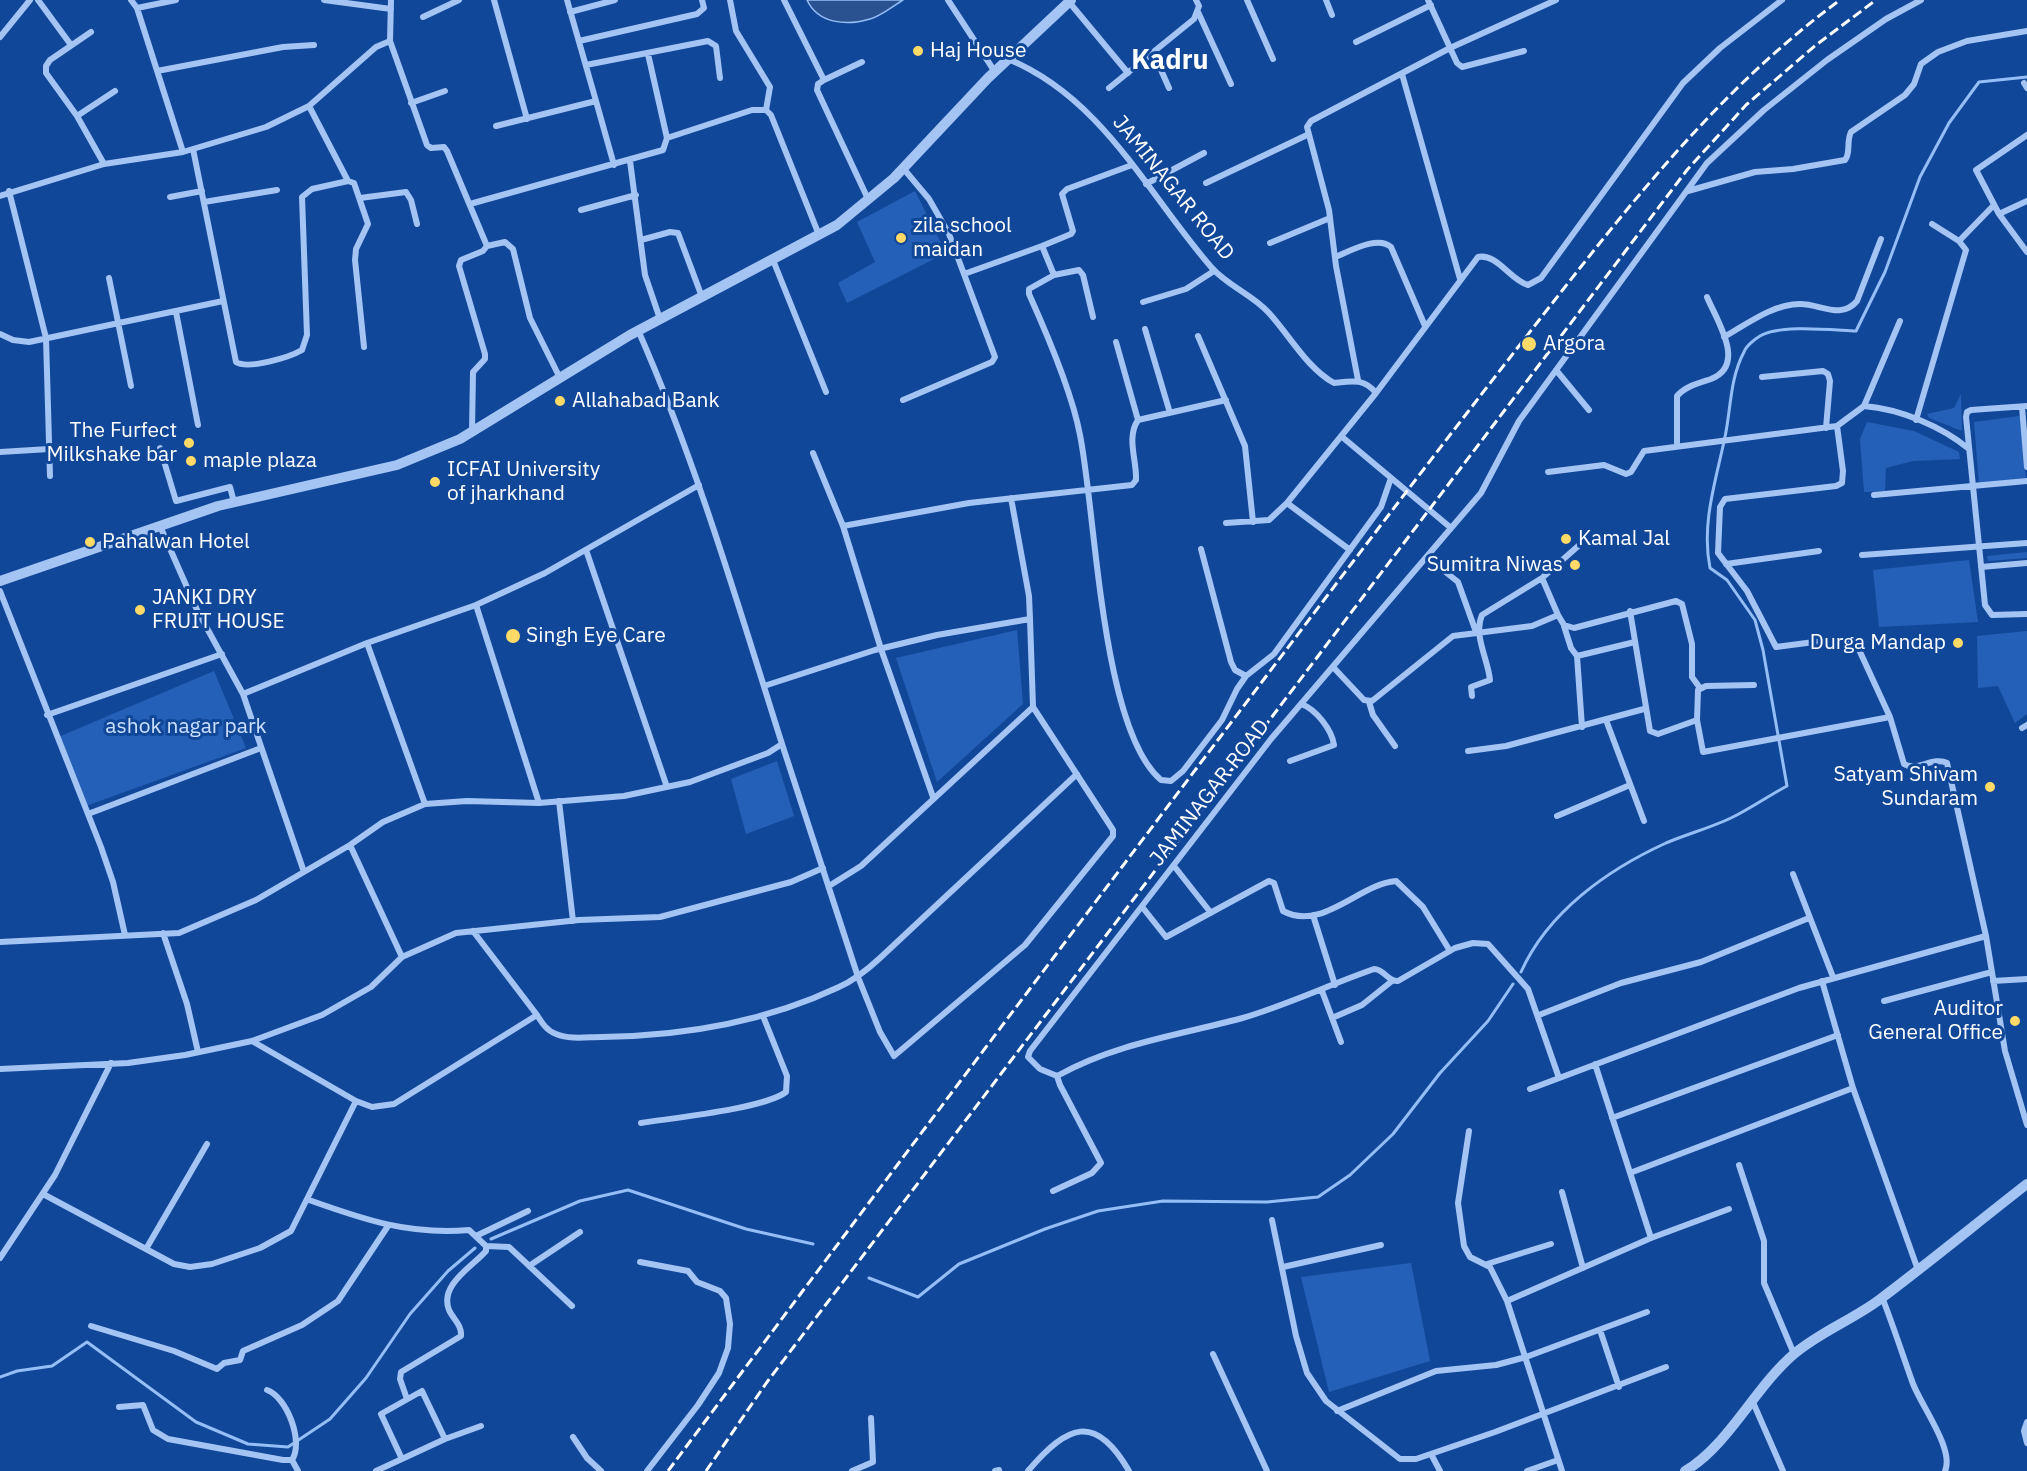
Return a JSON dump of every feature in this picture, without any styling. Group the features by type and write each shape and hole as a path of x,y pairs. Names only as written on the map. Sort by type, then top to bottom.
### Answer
{"street":[{"path":"0,37 30,0"},
{"path":"38,0 71,45"},
{"path":"130,0 137,8 183,152"},
{"path":"137,8 176,0"},
{"path":"324,0 391,9"},
{"path":"391,0 390,41 411,103 428,145 431,148 444,147 447,151 487,246"},
{"path":"423,17 459,0"},
{"path":"494,0 527,119"},
{"path":"567,0 614,165"},
{"path":"570,12 615,0"},
{"path":"579,41 697,14 704,8 702,0"},
{"path":"784,0 824,80"},
{"path":"948,0 995,72"},
{"path":"1196,0 1198,12 1231,84"},
{"path":"1247,0 1273,59"},
{"path":"1326,0 1332,15"},
{"path":"1376,393 1370,386 1358,380 1330,218 1307,135 1311,121 1450,48 1556,0"},
{"path":"1226,523 1269,520 1287,503 1376,393 1472,263 1485,255 1520,283 1528,285 1541,278 1683,82 1720,48 1782,0"},
{"name":"JAMINAGAR ROAD","path":"1057,1076 1032,1063 1028,1053 1143,908 1238,781 1485,486 1519,421 1707,163 1764,110 1827,60 1887,19 1921,0"},
{"path":"731,1 736,31 770,87 766,110 771,116 819,235"},
{"path":"0,581 159,525 234,502 397,465 472,432 638,330 703,298 837,225 903,168 1008,59 1070,1 1128,73"},
{"path":"1356,42 1430,3 1450,48 1462,67 1524,51"},
{"path":"1109,88 1198,12"},
{"path":"1688,191 1755,172 1793,169 1845,160 1848,157 1846,145 1851,132 1905,95 1914,84 1921,64 1951,45 2027,31"},
{"path":"91,32 50,60 46,66 46,73 77,116 104,164"},
{"path":"0,196 104,164 183,152 266,127 309,106 383,42 390,41"},
{"path":"586,65 708,41 713,43 717,50 720,78"},
{"path":"157,71 283,47 314,45"},
{"path":"1153,52 1169,88"},
{"path":"470,204 663,150 667,138 648,54"},
{"name":"JAMINAGAR ROAD","path":"1008,59 1079,103 1106,130 1214,271 1264,308 1326,378 1334,382 1358,380"},
{"path":"862,62 818,84 819,95 868,199"},
{"path":"1402,74 1460,279"},
{"path":"77,116 115,91"},
{"path":"411,103 445,91"},
{"path":"496,126 596,101"},
{"path":"309,106 348,181"},
{"path":"667,138 752,110 766,110"},
{"path":"1206,183 1307,135"},
{"path":"2027,135 1976,170 1999,214 2027,252"},
{"path":"193,149 233,356 241,365 294,355 302,350 307,335 302,197 312,189 348,181 354,183 368,224 356,249 355,260 364,347"},
{"path":"1146,184 1204,153"},
{"path":"630,161 645,275 660,320"},
{"path":"964,274 1071,234 1073,231 1062,201 1062,194 1067,189 1132,165"},
{"path":"903,168 940,216 995,357 992,362 903,400"},
{"path":"204,202 277,190"},
{"path":"170,197 201,191"},
{"path":"9,192 46,338 50,476"},
{"path":"360,198 406,192 411,200 417,224"},
{"path":"581,210 636,195"},
{"path":"1999,214 2027,201"},
{"path":"1959,240 1994,205"},
{"path":"1270,243 1330,218"},
{"path":"1916,420 1966,250 1959,240 1932,224"},
{"path":"641,240 670,232 678,233 703,298"},
{"path":"1724,337 1790,304 1803,304 1840,312 1852,308 1857,302 1881,239"},
{"path":"472,432 473,372 474,368 485,359 485,354 459,267 461,260 483,251 487,246 505,242 513,249 530,318 560,378"},
{"path":"1335,257 1379,242 1387,243 1425,326"},
{"path":"1042,246 1054,275"},
{"path":"773,260 826,392"},
{"path":"1093,317 1083,275 1079,270 1054,275 1029,289 1075,417 1114,673 1139,752 1155,774 1168,781 1183,771 1222,720 1246,676 1274,654 1381,507 1388,495 1390,478"},
{"path":"1143,302 1186,289 1214,271"},
{"path":"109,278 131,386"},
{"path":"1677,446 1677,396 1688,388 1725,371 1729,353 1707,297"},
{"path":"0,334 21,342 118,325 223,301"},
{"path":"176,312 198,425"},
{"path":"1548,472 1604,465 1626,474 1631,472 1644,452 1837,426 1864,406 1900,321"},
{"path":"1145,329 1170,413"},
{"path":"638,330 711,519 858,977 880,1032 894,1056 1025,945 1113,836 1113,830 1033,707 1029,596 1011,498"},
{"path":"1198,336 1245,446 1253,522"},
{"path":"843,526 969,503 1125,486 1136,480 1132,436 1138,420 1116,342"},
{"path":"1556,370 1589,410"},
{"path":"1762,377 1823,371 1828,374 1830,381 1826,428"},
{"path":"1138,420 1226,400"},
{"path":"1864,406 1916,420 1953,435 1969,448"},
{"path":"2027,467 2025,406 1967,412 1983,595 1989,612 2002,616 2027,614"},
{"path":"1837,426 1843,471 1840,484 1723,501 1717,548 1752,601 1776,647 1837,639 1855,641 1890,717 1906,766 1941,760 1947,763 1986,936 2005,1051 2027,1125"},
{"path":"1342,434 1390,478 1451,528"},
{"path":"160,448 176,501 230,487 234,502"},
{"path":"0,452 49,449"},
{"path":"813,453 843,526 881,649 933,797"},
{"path":"1874,495 2027,481"},
{"path":"243,694 367,643 476,605 586,550 699,485"},
{"path":"1287,503 1350,550"},
{"path":"159,525 197,610 243,694 304,872"},
{"path":"1478,632 1480,619 1486,610 1542,578 1585,540"},
{"path":"1862,555 2027,543"},
{"path":"1201,549 1231,662 1235,670 1246,676"},
{"path":"586,550 667,787"},
{"path":"1726,564 1819,551"},
{"path":"1427,557 1458,582 1478,632 1490,680 1471,687 1472,696"},
{"path":"1981,567 2027,563"},
{"path":"1542,578 1564,625 1571,648 1577,656 1582,727"},
{"path":"0,591 113,882 125,935"},
{"path":"1564,625 1574,628 1673,601 1682,604 1692,644 1692,677 1700,688"},
{"path":"476,605 539,803"},
{"path":"1630,611 1648,728 1653,734 1697,720"},
{"path":"1370,702 1380,697 1449,638 1458,634 1532,626 1558,615"},
{"path":"764,686 881,649 937,635 1030,619"},
{"path":"1577,656 1635,642"},
{"path":"367,643 424,804"},
{"path":"47,715 222,654"},
{"path":"1334,668 1364,699 1370,702"},
{"path":"1700,688 1754,686"},
{"path":"1700,688 1697,693 1697,720 1703,752 1890,717"},
{"path":"1370,702 1372,715 1395,746"},
{"path":"1290,761 1334,745 1320,718 1308,706 1301,704"},
{"path":"829,886 861,866 1033,707"},
{"path":"1468,751 1506,746 1644,709"},
{"path":"1606,720 1644,821"},
{"path":"0,942 179,933 221,917 304,872 383,822 424,804 467,801 539,803 624,796 690,782 768,753 782,744"},
{"path":"88,814 261,748"},
{"path":"473,931 546,1029 565,1037 689,1031 763,1016 814,998 858,977 1077,774"},
{"path":"1557,816 1630,785"},
{"path":"559,801 573,921"},
{"path":"350,845 402,957"},
{"path":"1174,866 1211,913"},
{"path":"0,1069 111,1063 198,1052 252,1041 322,1015 371,987 402,957 456,933 573,921 660,917 791,882 823,868"},
{"path":"1793,874 1833,976"},
{"path":"1143,908 1166,937 1269,881 1274,884 1283,910 1295,916 1313,915 1396,880 1423,908 1450,951"},
{"path":"1313,915 1335,986"},
{"path":"1539,1015 1621,983 1701,962 1809,918"},
{"path":"163,933 187,1004 198,1052"},
{"path":"1530,1089 1833,976 1986,936"},
{"path":"1332,1017 1362,1005 1392,981 1402,980 1450,951 1467,944 1488,944 1523,982 1539,1015 1559,1078"},
{"path":"1053,1191 1092,1173 1101,1163 1057,1076 1107,1052 1200,1026 1239,1018 1323,991 1377,969 1392,981"},
{"path":"1884,1001 1992,972"},
{"path":"1993,981 2027,979"},
{"path":"1822,981 1853,1088 1918,1270"},
{"path":"1323,991 1341,1042"},
{"path":"252,1041 356,1101 372,1107 394,1104 537,1015"},
{"path":"641,1123 729,1108 774,1098 786,1092 787,1076 763,1016"},
{"path":"1612,1118 1838,1035"},
{"path":"0,1258 43,1194 85,1120 111,1063"},
{"path":"1595,1064 1651,1238"},
{"path":"1630,1173 1853,1088"},
{"path":"43,1194 182,1266 212,1264 260,1248 285,1236 298,1220 309,1200 356,1101"},
{"path":"1469,1131 1459,1183 1459,1220 1468,1253 1473,1259 1487,1264 1551,1244"},
{"path":"146,1249 207,1144"},
{"path":"1739,1165 1764,1241 1764,1283 1794,1354"},
{"path":"1685,1471 1708,1454 1752,1399 1794,1354 1813,1339 1882,1298 2027,1184"},
{"path":"1562,1192 1583,1268"},
{"path":"309,1200 388,1226 424,1231 470,1230 478,1235 486,1246 486,1251 457,1280 447,1296 448,1308 461,1329 461,1336 401,1372 399,1376 407,1399"},
{"path":"1507,1301 1651,1238 1729,1209"},
{"path":"478,1235 528,1211"},
{"path":"1272,1220 1306,1373 1326,1401 1393,1456 1405,1460 1431,1454 1545,1415 1666,1367"},
{"path":"91,1326 174,1351 217,1369 224,1363 240,1360 243,1351 302,1325 338,1301 388,1226"},
{"path":"529,1266 580,1232"},
{"path":"1283,1267 1382,1245"},
{"path":"486,1246 509,1247 572,1306"},
{"path":"640,1262 688,1271 697,1282 720,1291 726,1298 730,1324 728,1348 719,1373 698,1405 647,1471"},
{"path":"1487,1264 1507,1301 1562,1471"},
{"path":"1882,1298 1903,1351 1912,1383 1940,1437 1948,1461 1945,1471"},
{"path":"1337,1411 1407,1386 1436,1371 1496,1365 1526,1357 1647,1311"},
{"path":"1600,1330 1619,1387"},
{"path":"1213,1354 1268,1471"},
{"path":"267,1389 281,1399 293,1429 295,1452 292,1460 298,1471"},
{"path":"402,1459 381,1414 422,1391 445,1439"},
{"path":"1752,1399 1783,1471"},
{"path":"118,1407 143,1405 153,1430 168,1439 283,1461 292,1460"},
{"path":"852,1471 873,1462 871,1418"},
{"path":"2027,1422 2024,1431 2027,1443"},
{"path":"376,1471 445,1439 481,1426"},
{"path":"1028,1471 1059,1440 1072,1433 1086,1431 1100,1435 1110,1444 1129,1471"},
{"path":"573,1437 587,1458 601,1471"},
{"path":"1431,1454 1440,1471"},
{"path":"1527,1471 1558,1460"}],"green space":[{"name":"zila school maidan","path":"915,191 946,253 847,303 838,283 875,262 857,222"},
{"path":"1961,394 1962,431 1929,418 1927,414 1954,408"},
{"path":"2020,416 2026,478 1979,484 1974,422"},
{"path":"1867,422 1914,431 1959,452 1960,459 1913,461 1886,468 1885,491 1864,492 1860,439"},
{"path":"2027,552 2027,558 1988,561 1987,556"},
{"path":"1969,560 1978,622 1879,627 1873,570"},
{"path":"1017,630 1023,704 937,782 896,658"},
{"path":"2027,631 2027,714 2015,723 1998,686 1978,688 1977,636"},
{"name":"ashok nagar park","path":"214,671 246,748 86,806 56,738"},
{"path":"777,761 794,816 746,834 731,779"},
{"path":"1411,1263 1430,1361 1329,1392 1301,1277"}],"shaded area":[{"path":"807,0 903,0 874,18 843,22 818,14"}],"waterway":[{"path":"1521,972 1547,930 1563,912 1601,880 1644,854 1731,818 1787,786 1763,650 1755,620 1727,580 1710,568 1708,552 1708,519 1725,437 1733,383 1739,362 1749,345 1769,332 1793,329 1856,331 1885,272 1920,177 1949,123 1979,82 2027,77"},
{"path":"869,1278 918,1297 959,1264 1045,1229 1098,1211 1163,1201 1267,1202 1318,1197 1350,1175 1393,1134 1440,1073 1488,1021 1513,984"},
{"path":"491,1239 580,1201 628,1190 746,1229 813,1244"},
{"path":"0,1377 17,1371 52,1366 87,1342 196,1422 248,1444 288,1447 330,1419 366,1378 410,1314 448,1271 475,1248"}],"railway":[{"path":"668,1471 1352,563 1586,260 1652,179 1723,103 1799,32 1840,0"},
{"path":"706,1471 767,1382 1687,170 1746,105 1816,45 1876,0"}],"place":[{"name":"Haj House","path":"918,51"},
{"name":"zila school maidan","path":"901,238"},
{"name":"Argora","path":"1529,344"},
{"name":"Allahabad Bank","path":"560,401"},
{"name":"The Furfect Milkshake bar","path":"189,443"},
{"name":"maple plaza","path":"191,461"},
{"name":"ICFAI University of jharkhand","path":"435,482"},
{"name":"Kamal Jal","path":"1566,539"},
{"name":"Pahalwan Hotel","path":"90,542"},
{"name":"Sumitra Niwas","path":"1575,565"},
{"name":"JANKI DRY FRUIT HOUSE","path":"140,610"},
{"name":"Singh Eye Care","path":"513,636"},
{"name":"Durga Mandap","path":"1958,643"},
{"name":"Satyam Shivam Sundaram","path":"1990,787"},
{"name":"Auditor General Office","path":"2015,1021"}],"district":[{"name":"Kadru","path":"1170,61"}]}
